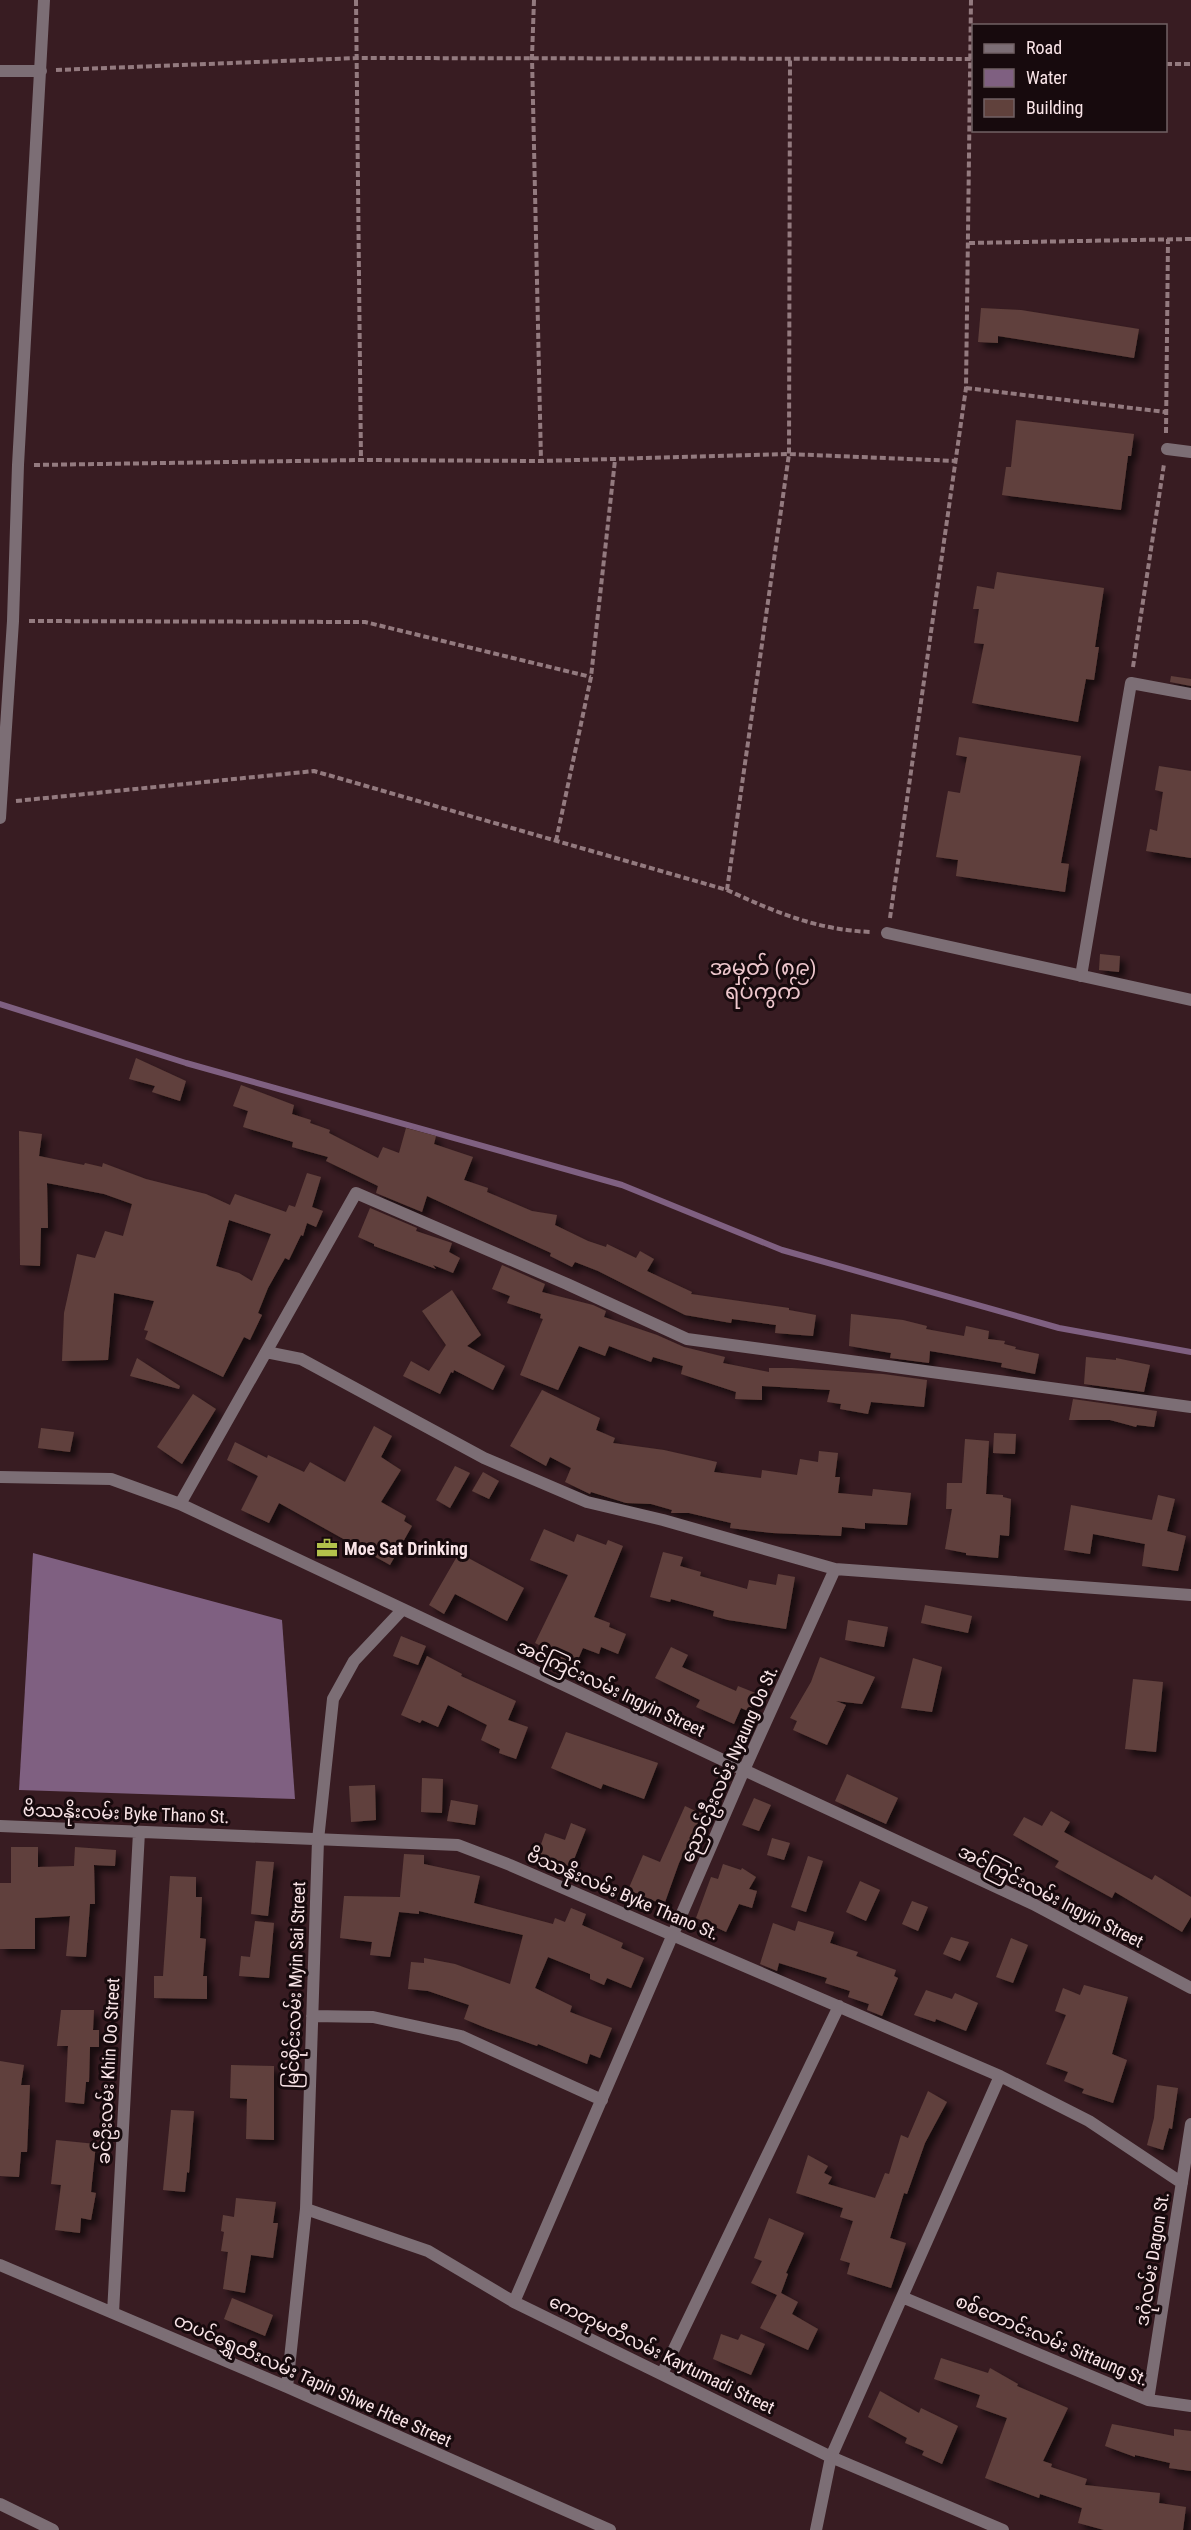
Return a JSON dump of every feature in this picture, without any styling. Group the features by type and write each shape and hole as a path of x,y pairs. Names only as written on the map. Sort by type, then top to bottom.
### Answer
{"street":[{"path":"0,818 13,621 18,465 44,0"},
{"path":"0,71 41,71"},
{"path":"1167,449 1191,452"},
{"path":"1081,976 1131,683 1191,694"},
{"path":"888,933 1191,1000"},
{"path":"180,1504 356,1193 687,1339 1191,1407"},
{"path":"266,1352 301,1359 484,1458 587,1502 663,1520 835,1569 1191,1594"},
{"name":"အင်ကြင်းလမ်း Ingyin Street","path":"0,1477 111,1479 180,1504 1033,1904 1191,1988"},
{"name":"ညောင်ဦးလမ်း Nyaung Oo St.","path":"514,2302 744,1770 835,1569"},
{"name":"မြင်စိုင်းလမ်း Myin Sai Street","path":"287,2387 306,2209 318,1840 333,1699 354,1661 403,1609"},
{"name":"ဗိဿနိုးလမ်း Byke Thano St.","path":"0,1826 458,1845 510,1865 1000,2076 1089,2121 1182,2183"},
{"name":"ခင်ဦးလမ်း Khin Oo Street","path":"113,2313 139,1832"},
{"path":"662,2374 839,2006"},
{"path":"312,2016 373,2017 461,2036 602,2100"},
{"path":"816,2530 831,2457 1000,2076"},
{"name":"ဒဂုံလမ်း Dagon St.","path":"1148,2400 1191,2124"},
{"name":"ကေတုမတီလမ်း Kaytumadi Street","path":"306,2209 428,2251 514,2302 831,2457 1003,2530"},
{"name":"တပင်ရွှေထီးလမ်း Tapin Shwe Htee Street","path":"0,2265 287,2387 610,2530"},
{"name":"စစ်တောင်းလမ်း Sittaung St.","path":"902,2297 1148,2400 1191,2406"},
{"path":"0,2504 53,2530"}],"path":[{"path":"357,0 361,460"},
{"path":"534,0 532,57 541,461"},
{"path":"0,803 314,771 727,890 775,911 835,930 888,933 966,388 971,0"},
{"path":"41,71 357,58 972,59"},
{"path":"727,890 789,454 790,58"},
{"path":"1167,64 1191,64"},
{"path":"969,243 1191,239"},
{"path":"966,388 1165,412"},
{"path":"18,465 361,460 615,460 789,454 955,460"},
{"path":"556,841 591,677 615,460"},
{"path":"13,621 365,622 591,677"}],"water":[{"path":"33,1553 282,1620 295,1799 19,1790"}],"building":[{"path":"981,308 1021,310 1139,329 1134,358 998,336 998,343 978,342"},
{"path":"1016,420 1134,434 1131,456 1128,456 1121,510 1002,495 1006,467 1011,467"},
{"path":"997,572 1104,588 1095,647 1099,647 1094,680 1086,679 1078,722 972,703 984,644 974,643 979,609 973,609 977,586 994,589"},
{"path":"1171,676 1191,679 1191,686 1170,682"},
{"path":"959,737 1081,756 1061,863 1069,864 1065,892 956,876 958,860 936,857 948,791 960,793 967,757 956,755"},
{"path":"1159,766 1191,771 1191,858 1146,851 1150,829 1157,831 1163,792 1155,790"},
{"path":"1100,954 1120,956 1119,972 1099,970"},
{"path":"136,1058 186,1081 180,1101 152,1092 155,1086 129,1079"},
{"path":"241,1085 294,1105 292,1114 311,1120 310,1123 330,1130 329,1133 378,1158 383,1147 399,1153 406,1128 436,1136 434,1144 473,1157 464,1180 488,1188 487,1192 532,1211 557,1215 555,1225 588,1241 606,1247 607,1244 636,1258 640,1251 654,1259 647,1271 692,1292 691,1294 789,1308 789,1310 816,1315 813,1336 775,1333 776,1325 732,1319 731,1323 685,1315 598,1271 575,1262 572,1267 550,1256 551,1253 427,1196 422,1212 376,1193 378,1186 326,1161 328,1157 292,1147 293,1142 243,1127 248,1111 233,1106"},
{"path":"19,1131 42,1134 39,1156 102,1167 103,1163 146,1179 206,1194 230,1205 235,1194 286,1212 289,1205 295,1207 307,1173 321,1177 312,1207 323,1211 316,1227 307,1223 303,1236 301,1235 289,1260 285,1258 268,1288 258,1313 262,1315 250,1340 244,1337 223,1377 145,1339 148,1331 144,1330 154,1301 114,1293 108,1360 62,1361 64,1313 77,1254 95,1258 105,1231 123,1236 132,1204 104,1194 47,1183 48,1228 41,1228 40,1266 20,1265","holes":["229,1220 271,1234 252,1281 239,1273 216,1266"]},
{"path":"370,1208 417,1228 416,1231 452,1243 449,1252 460,1258 453,1273 374,1246 358,1237"},
{"path":"502,1265 545,1284 542,1292 593,1305 606,1311 604,1317 684,1347 725,1357 723,1363 769,1372 769,1368 792,1368 883,1374 927,1380 924,1407 871,1402 868,1414 840,1409 841,1404 827,1402 830,1390 762,1386 762,1400 735,1399 736,1392 681,1374 683,1366 653,1357 651,1362 609,1346 605,1356 579,1346 558,1390 520,1375 543,1319 540,1318 541,1314 507,1303 510,1296 492,1289"},
{"path":"452,1290 481,1335 467,1346 505,1366 493,1390 454,1370 440,1394 403,1376 411,1361 429,1371 446,1345 422,1311"},
{"path":"851,1314 903,1320 927,1326 926,1329 964,1336 966,1326 989,1331 988,1339 1005,1341 1004,1344 1016,1347 1015,1349 1039,1354 1035,1374 1001,1367 1002,1363 930,1351 929,1363 890,1358 891,1353 849,1346"},
{"path":"1086,1357 1116,1360 1116,1358 1150,1365 1144,1392 1084,1384"},
{"path":"137,1358 180,1386 179,1389 130,1376"},
{"path":"542,1390 600,1418 596,1430 615,1438 613,1443 664,1450 717,1462 714,1472 761,1478 762,1470 797,1475 800,1459 818,1462 819,1451 838,1453 835,1477 840,1477 838,1493 872,1496 873,1489 911,1493 907,1525 865,1523 865,1529 842,1527 841,1536 772,1533 730,1528 731,1523 689,1513 671,1513 672,1510 651,1504 626,1503 591,1492 590,1494 565,1482 571,1468 550,1457 546,1466 510,1446"},
{"path":"193,1394 216,1409 182,1464 157,1447"},
{"path":"1073,1399 1157,1411 1154,1427 1137,1425 1136,1427 1110,1420 1069,1420"},
{"path":"374,1426 392,1436 381,1457 401,1470 381,1502 406,1516 404,1521 412,1526 390,1565 279,1503 269,1523 241,1510 258,1476 227,1460 235,1442 267,1458 268,1455 304,1472 310,1462 345,1482"},
{"path":"41,1428 74,1432 70,1452 38,1448"},
{"path":"994,1433 1016,1434 1015,1454 993,1453"},
{"path":"965,1439 989,1441 986,1494 1003,1495 1011,1499 1009,1536 1000,1535 998,1558 966,1555 966,1553 945,1549 952,1509 946,1509 947,1483 962,1483"},
{"path":"455,1466 470,1473 450,1508 436,1500"},
{"path":"483,1472 499,1481 489,1499 472,1491"},
{"path":"1158,1495 1175,1499 1167,1531 1186,1536 1178,1571 1142,1566 1145,1544 1093,1534 1090,1554 1064,1550 1071,1505 1152,1520"},
{"path":"544,1529 574,1542 577,1534 606,1545 608,1540 623,1546 594,1617 610,1623 609,1627 626,1634 618,1654 601,1647 599,1654 583,1648 573,1671 558,1664 561,1656 535,1643 568,1575 530,1560"},
{"path":"663,1552 683,1557 680,1566 701,1572 700,1576 747,1589 749,1580 776,1585 778,1574 795,1577 786,1629 728,1620 713,1616 714,1611 671,1599 670,1602 650,1597"},
{"path":"459,1553 524,1588 507,1621 455,1594 444,1614 429,1605"},
{"path":"925,1605 972,1616 968,1633 921,1623"},
{"path":"848,1620 888,1627 884,1647 845,1640"},
{"path":"401,1636 426,1646 418,1665 393,1656"},
{"path":"671,1647 688,1655 682,1667 736,1691 738,1686 758,1694 750,1712 741,1708 734,1724 696,1707 700,1700 655,1678"},
{"path":"427,1656 462,1674 461,1676 516,1701 508,1720 528,1727 516,1759 499,1753 500,1749 481,1740 487,1725 448,1705 438,1727 401,1715"},
{"path":"820,1657 875,1677 862,1704 836,1701 846,1705 827,1745 793,1730 797,1721 790,1718 811,1682"},
{"path":"913,1658 942,1667 932,1712 901,1708"},
{"path":"1133,1679 1163,1682 1156,1752 1125,1749"},
{"path":"566,1732 658,1763 644,1799 603,1784 601,1789 551,1768"},
{"path":"847,1774 898,1798 886,1824 835,1801"},
{"path":"422,1778 443,1779 442,1813 421,1812"},
{"path":"375,1785 376,1820 351,1822 349,1786"},
{"path":"754,1798 771,1805 759,1831 742,1825"},
{"path":"451,1800 478,1805 475,1825 447,1821"},
{"path":"685,1806 702,1814 679,1863 664,1905 628,1890 643,1855 660,1862"},
{"path":"1051,1811 1070,1822 1064,1832 1152,1880 1155,1875 1191,1897 1191,1917 1182,1932 1115,1892 1112,1898 1055,1867 1059,1861 1013,1835 1024,1817 1042,1826"},
{"path":"571,1823 586,1829 571,1867 538,1853 545,1833 565,1840"},
{"path":"772,1838 790,1843 784,1860 767,1855"},
{"path":"11,1847 38,1847 38,1867 74,1866 75,1847 116,1850 115,1866 94,1865 95,1904 90,1904 86,1957 66,1956 70,1916 35,1918 35,1949 0,1949 0,1883 11,1883"},
{"path":"404,1854 424,1855 424,1864 480,1876 474,1903 553,1924 555,1918 565,1922 571,1908 586,1914 582,1925 623,1943 621,1948 644,1958 631,1988 607,1978 604,1985 590,1979 590,1974 548,1957 535,1988 572,2006 570,2012 612,2028 600,2058 590,2054 587,2064 538,2044 537,2046 486,2028 464,2019 469,2005 428,1991 408,1989 411,1962 424,1963 424,1958 455,1964 510,1984 523,1935 419,1911 419,1914 399,1912 390,1957 370,1955 372,1942 340,1938 344,1896 400,1897"},
{"path":"808,1856 823,1861 806,1912 791,1907"},
{"path":"256,1861 274,1862 268,1916 251,1914"},
{"path":"723,1864 741,1870 742,1868 756,1877 749,1889 757,1891 752,1908 739,1904 726,1932 696,1918 711,1877 718,1879"},
{"path":"170,1876 196,1877 196,1897 202,1897 200,1938 206,1939 203,1976 207,1976 207,1999 154,1998 154,1976 163,1976"},
{"path":"860,1881 880,1890 866,1921 846,1912"},
{"path":"912,1901 928,1907 918,1931 902,1924"},
{"path":"255,1921 274,1923 269,1978 239,1976 241,1956 250,1957"},
{"path":"798,1921 834,1932 830,1943 858,1952 856,1956 896,1970 894,1976 898,1978 882,2016 867,2010 869,2004 848,1997 850,1991 825,1983 827,1978 779,1963 777,1971 760,1964 773,1923 795,1931"},
{"path":"951,1937 969,1942 960,1961 943,1954"},
{"path":"1011,1938 1028,1945 1013,1983 996,1977"},
{"path":"1084,1985 1128,1997 1112,2054 1127,2060 1113,2103 1082,2093 1084,2089 1064,2081 1068,2072 1046,2064 1066,2015 1055,2011 1063,1988 1080,1995"},
{"path":"926,1990 952,1999 955,1993 978,2003 966,2031 936,2019 935,2022 914,2015"},
{"path":"61,2010 94,2010 93,2030 99,2030 99,2047 90,2047 89,2082 86,2082 84,2104 65,2102 68,2046 57,2046"},
{"path":"0,2061 24,2065 21,2085 30,2085 27,2152 21,2152 19,2177 0,2176"},
{"path":"231,2065 274,2066 274,2140 246,2139 247,2099 230,2098"},
{"path":"1157,2085 1178,2088 1172,2129 1169,2128 1163,2150 1147,2145 1154,2118"},
{"path":"928,2091 947,2102 925,2143 907,2194 904,2193 890,2238 906,2243 891,2288 847,2274 850,2263 840,2260 853,2221 840,2217 843,2208 796,2193 808,2155 828,2166 824,2173 832,2177 828,2184 875,2198 885,2173 889,2174 901,2135 908,2138"},
{"path":"171,2110 194,2111 189,2173 187,2172 185,2192 163,2190"},
{"path":"56,2140 96,2144 91,2192 96,2193 91,2220 81,2218 80,2233 55,2230 61,2185 51,2184"},
{"path":"236,2198 276,2202 273,2223 278,2223 273,2258 251,2255 245,2293 223,2289 228,2252 221,2251 224,2232 221,2231 223,2215 234,2217"},
{"path":"769,2218 804,2233 786,2273 788,2274 781,2293 798,2302 792,2314 818,2329 808,2350 760,2328 777,2295 751,2283 762,2261 754,2258"},
{"path":"232,2298 273,2315 265,2336 224,2319"},
{"path":"721,2334 738,2340 741,2334 765,2344 751,2375 713,2359"},
{"path":"941,2358 988,2373 990,2368 1018,2384 1017,2386 1068,2408 1043,2461 1052,2464 1051,2467 1087,2479 1085,2485 1160,2493 1159,2503 1186,2507 1183,2530 1104,2530 1078,2523 1082,2508 1040,2494 1039,2498 985,2478 1007,2418 976,2407 980,2395 934,2379"},
{"path":"880,2391 919,2413 921,2408 958,2426 942,2464 922,2455 924,2451 905,2443 907,2438 868,2417"},
{"path":"1112,2424 1174,2436 1174,2429 1191,2431 1191,2471 1169,2468 1170,2463 1135,2455 1135,2457 1105,2446"}],"waterway":[{"path":"0,1004 186,1063 622,1185 782,1250 1059,1328 1191,1352"}],"place":[{"name":"Moe Sat Drinking","path":"327,1548"}],"district":[{"name":"အမှတ် (၈၉) ရပ်ကွက်","path":"763,980"}]}
